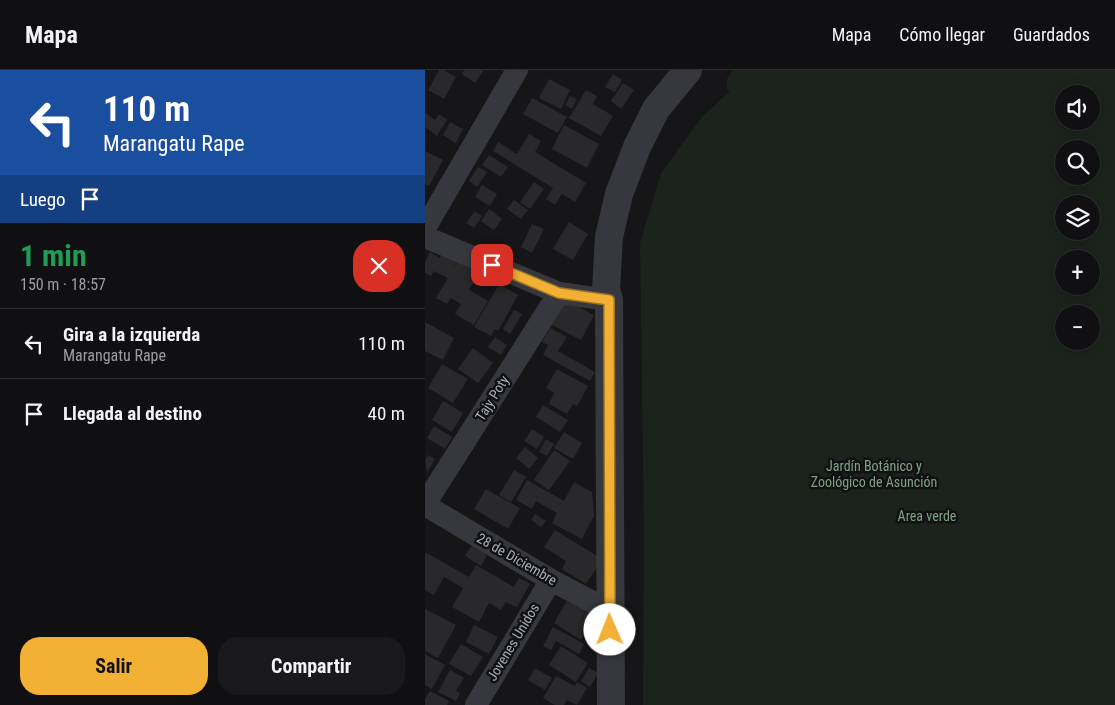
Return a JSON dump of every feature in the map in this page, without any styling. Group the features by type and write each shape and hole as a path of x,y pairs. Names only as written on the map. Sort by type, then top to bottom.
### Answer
{"street":[{"path":"425,228 517,70"},
{"path":"611,705 609,300 606,289 609,237 619,194 637,147 656,109 688,70"},
{"path":"425,237 559,293 609,300"},
{"name":"Tajy Poty","path":"425,505 559,293"},
{"name":"28 de Diciembre","path":"425,505 551,580 610,611"},
{"name":"Jovenes Unidos","path":"476,705 551,580"}],"green space":[{"name":"Jardín Botánico y Zoológico de Asunción","path":"733,70 1115,70 1115,705 643,705 644,533 640,243 661,173 702,117 730,91 727,89 727,79"}],"building":[{"path":"439,70 443,70 456,77 444,99 428,90"},
{"path":"464,70 484,70 475,83 462,74"},
{"path":"613,74 622,80 615,92 605,87"},
{"path":"549,79 570,90 561,109 539,98"},
{"path":"623,83 634,90 621,109 611,101"},
{"path":"586,90 597,96 593,104 613,116 601,136 569,118"},
{"path":"570,96 577,99 572,109 565,105"},
{"path":"532,98 567,117 558,133 523,114"},
{"path":"425,113 435,120 439,114 447,120 437,136 425,127"},
{"path":"450,122 463,129 456,143 443,135"},
{"path":"564,125 599,144 587,168 552,149"},
{"path":"529,134 541,141 535,152 586,183 575,202 562,194 555,205 546,199 553,188 493,151 498,142 517,154"},
{"path":"425,151 443,160 429,186 425,184"},
{"path":"489,155 508,167 501,177 482,165"},
{"path":"478,167 487,172 477,187 469,181"},
{"path":"534,182 544,189 530,209 520,202"},
{"path":"482,185 497,194 490,206 475,197"},
{"path":"514,200 528,210 521,219 507,209"},
{"path":"489,209 502,219 494,230 481,221"},
{"path":"475,211 482,216 474,228 466,223"},
{"path":"569,222 588,234 573,260 553,249"},
{"path":"532,224 544,229 532,253 521,247"},
{"path":"444,250 458,258 452,270 458,260 480,273 469,290 488,301 474,325 455,314 461,304 451,298 447,304 436,298 448,278 434,271 431,276 425,273 425,262 430,252 440,258"},
{"path":"499,284 518,295 498,331 495,329 491,336 474,327"},
{"path":"566,300 594,315 581,340 552,325"},
{"path":"514,310 522,314 510,334 503,329"},
{"path":"425,322 454,338 443,360 425,351"},
{"path":"550,328 567,337 558,351 595,372 590,381 543,355 548,345 542,342"},
{"path":"495,337 507,345 501,355 488,347"},
{"path":"473,348 493,363 478,383 458,369"},
{"path":"442,364 468,379 453,403 428,388"},
{"path":"557,369 588,386 577,406 573,404 567,414 549,404 554,393 546,388"},
{"path":"443,401 463,413 452,432 432,420"},
{"path":"543,405 568,420 560,432 536,417"},
{"path":"434,426 452,437 445,449 427,438"},
{"path":"532,429 544,437 537,449 524,441"},
{"path":"564,432 582,443 573,459 554,448"},
{"path":"546,439 554,444 547,456 539,452"},
{"path":"525,447 538,458 529,469 516,458"},
{"path":"554,450 570,461 549,490 534,480"},
{"path":"428,455 435,459 427,473 425,460"},
{"path":"514,470 526,477 511,502 499,495"},
{"path":"527,480 564,501 574,482 592,492 594,516 582,539 552,523 557,513 536,501 532,509 516,500"},
{"path":"486,489 520,508 508,529 474,509"},
{"path":"535,514 546,521 541,527 531,520"},
{"path":"555,530 602,559 586,584 562,569 566,561 544,547"},
{"path":"472,545 487,555 481,566 465,556"},
{"path":"425,552 469,577 476,565 514,587 519,578 530,584 517,607 506,602 501,610 489,603 479,622 452,607 463,588 444,577 434,595 425,590"},
{"path":"568,599 596,616 581,640 554,623"},
{"path":"425,609 456,625 438,658 425,651"},
{"path":"474,625 498,637 489,654 466,642"},
{"path":"553,627 584,644 579,654 556,641 551,650 543,646"},
{"path":"461,644 483,657 471,676 449,664"},
{"path":"561,646 588,663 576,682 549,665"},
{"path":"425,654 445,665 432,689 425,685"},
{"path":"535,668 552,678 545,690 528,680"},
{"path":"589,668 598,673 590,687 581,681"},
{"path":"450,670 464,678 456,691 460,693 456,701 438,692"},
{"path":"556,676 575,686 577,682 587,688 577,705 567,700 564,705 555,705 543,698"},
{"path":"430,691 449,701 447,705 425,705 425,699"}],"route":[{"path":"492,265 559,293 609,300 610,630"}],"park label":[{"name":"Area verde","path":"927,516"}]}
